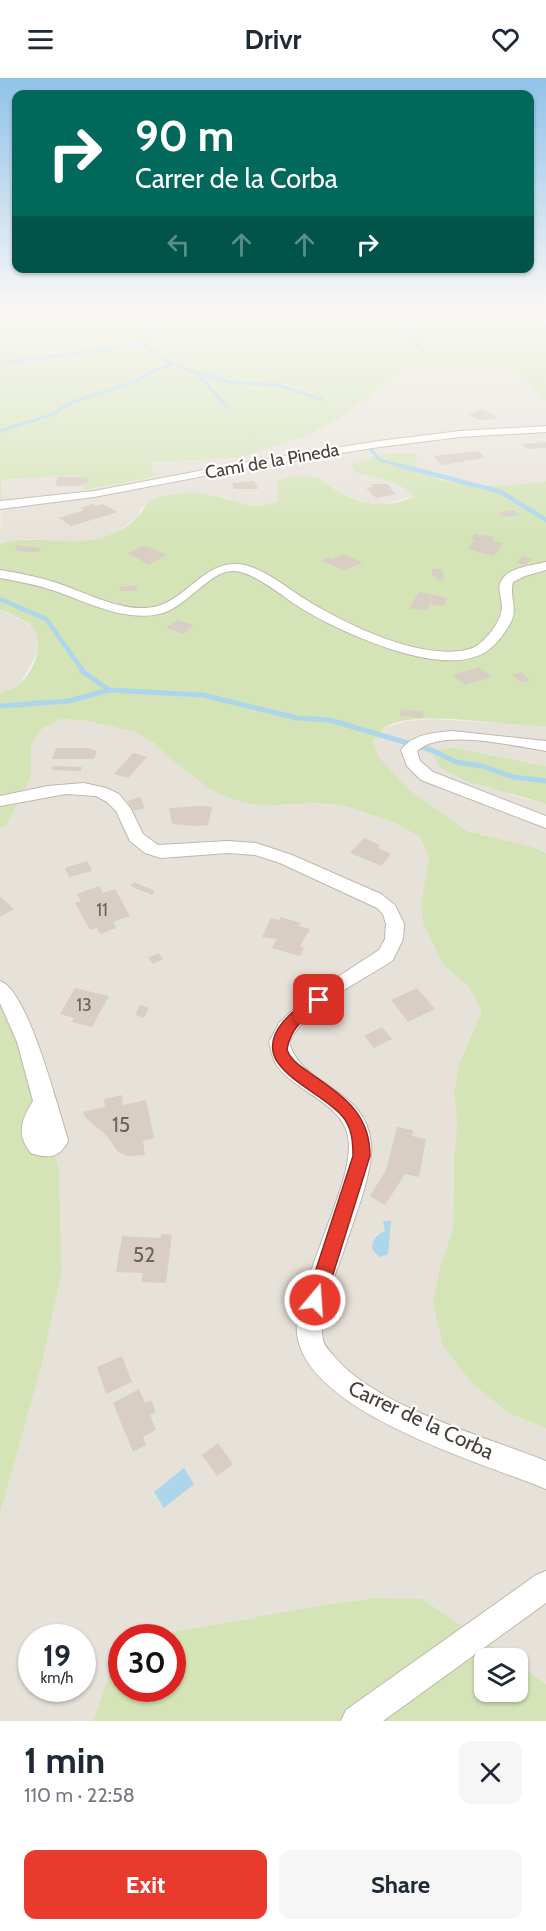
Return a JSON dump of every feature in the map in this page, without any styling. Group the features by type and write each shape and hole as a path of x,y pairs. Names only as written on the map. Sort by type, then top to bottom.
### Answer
{"street":[{"name":"Camí de la Pineda","path":"0,505 94,494 229,468 347,449 460,434 546,429"},
{"path":"0,574 51,586 128,610 147,611 179,602 217,570 230,566 237,567 251,572 327,617 350,627 417,651 454,655 475,652 491,640 502,625 507,611 505,588 512,577 546,566"},
{"path":"546,746 446,735 417,741 409,750 413,763 427,776 546,822"},
{"name":"Carrer de la Corba","path":"0,801 69,789 97,790 110,795 119,802 135,837 141,845 150,849 161,852 228,847 269,852 375,898 390,910 397,926 397,934 394,945 386,955 303,1011 281,1036 279,1042 283,1059 291,1068 338,1101 350,1114 362,1139 362,1156 353,1187 310,1316 313,1350 338,1380 362,1395 463,1443 546,1475"},
{"path":"0,988 11,1002 44,1103"},
{"path":"357,1721 546,1585"}],"shaded area":[{"path":"383,387 531,387 546,402 546,481 507,486 468,483 425,476 380,455 351,465 356,473 392,482 406,488 414,496 382,505 363,502 347,496 325,482 279,491 277,501 262,507 242,505 227,498 208,494 169,495 141,508 137,518 113,534 93,540 70,542 27,539 0,544 1,480 78,475 84,490 153,477 150,462 238,458 317,430 324,424 340,418"},
{"path":"0,610 35,629 39,641 37,654 20,684 0,693"},
{"path":"61,719 88,721 135,732 154,743 167,756 262,806 318,803 345,806 395,823 420,837 429,858 421,901 444,966 468,986 482,1011 459,1064 454,1092 457,1124 453,1229 441,1264 510,1414 546,1428 546,1684 528,1671 528,1648 485,1648 373,1598 186,1630 186,1624 108,1624 108,1679 93,1721 0,1721 0,1514 42,1364 62,1272 59,1168 0,984 0,829 6,826 31,777 31,745 42,729"},
{"path":"433,719 546,726 546,766 456,748 431,751 514,796 546,804 546,853 533,847 467,831 406,787 377,756 373,741 384,728 406,721"}],"green space":[{"path":"0,387 383,387 340,418 308,435 238,458 151,462 153,477 84,490 78,475 1,480 2,501 0,501"},
{"path":"531,387 546,387 546,402"},
{"path":"418,454 414,469 443,480 478,485 546,481 546,726 418,719 385,727 373,741 378,756 406,787 467,831 533,847 546,853 546,1428 510,1414 472,1383 443,1346 433,1303 441,1264 453,1229 457,1124 454,1092 459,1064 482,1011 468,986 444,966 423,923 421,901 429,858 420,837 395,823 345,806 318,803 262,806 235,800 211,790 154,743 135,732 88,721 61,719 42,729 31,745 31,777 6,826 0,829 0,693 19,684 25,678 36,658 38,644 33,627 20,618 0,610 0,544 28,540 86,541 100,538 117,532 132,522 152,500 162,496 190,493 210,495 250,506 261,506 277,501 278,481 306,475 317,478 363,502 394,503 414,496 394,483 356,473 350,465 380,455"},
{"path":"456,748 546,766 546,804 463,780 440,767 431,750"},
{"path":"0,984 21,1032 59,1169 62,1272 42,1364 0,1514"},
{"path":"373,1598 422,1599 494,1648 474,1648 474,1702 528,1702 528,1671 546,1684 546,1721 93,1721 108,1678 108,1702 186,1702 186,1630"}],"water":[{"path":"383,1221 391,1221 388,1254 380,1257 372,1247 374,1239 385,1231"},
{"path":"184,1468 194,1484 164,1508 154,1492"}],"building":[{"path":"483,409 494,415 496,419 477,420 468,414"},
{"path":"546,442 546,448 527,449 522,444"},
{"path":"478,451 485,458 442,465 434,456"},
{"path":"57,477 84,477 91,480 79,486 56,486"},
{"path":"254,481 258,489 234,489 232,483"},
{"path":"371,484 387,484 396,494 376,498 366,488 373,487"},
{"path":"92,504 95,506 102,504 118,512 71,526 59,518 84,510 81,508"},
{"path":"514,510 519,515 504,517 499,513"},
{"path":"475,534 494,537 492,541 503,543 494,556 467,549 475,540 471,539"},
{"path":"17,545 41,548 38,552 26,552 15,550"},
{"path":"142,546 167,555 149,565 128,553"},
{"path":"344,554 363,563 344,570 322,561 328,557 332,559"},
{"path":"523,556 533,558 526,565 517,563"},
{"path":"432,569 442,569 444,580 432,576"},
{"path":"138,585 135,591 119,591 120,587"},
{"path":"419,592 448,598 444,606 430,604 426,611 409,608"},
{"path":"177,620 194,625 184,634 166,628"},
{"path":"479,667 492,677 465,685 452,675"},
{"path":"521,672 530,680 522,683 512,675"},
{"path":"401,709 424,712 423,718 400,716"},
{"path":"56,748 87,748 97,751 94,759 52,759"},
{"path":"133,753 147,757 128,778 114,774"},
{"path":"53,766 82,767 81,771 52,770"},
{"path":"140,797 145,808 133,811 127,801"},
{"path":"212,807 208,825 172,824 169,808"},
{"path":"364,838 380,845 378,848 391,854 381,866 350,853"},
{"path":"87,861 92,871 69,877 65,868"},
{"path":"134,882 155,891 152,895 130,886"},
{"path":"99,886 103,893 115,889 130,916 113,922 116,928 100,934 97,928 90,930 75,903 81,901 77,894"},
{"path":"0,896 14,909 0,917"},
{"path":"281,917 301,923 299,926 310,929 300,946 304,948 300,956 272,948 277,939 262,937 271,918 279,920"},
{"path":"158,953 163,959 153,964 148,958"},
{"path":"75,988 109,996 92,1027 72,1022 74,1018 60,1014"},
{"path":"417,988 435,1009 408,1022 391,1000"},
{"path":"140,1005 149,1008 144,1018 135,1015"},
{"path":"382,1027 392,1039 374,1048 364,1036"},
{"path":"122,1095 123,1105 146,1100 154,1138 143,1141 145,1155 128,1156 118,1152 107,1136 85,1117 83,1112 105,1107 104,1099"},
{"path":"397,1127 413,1130 412,1136 426,1139 419,1177 405,1174 385,1205 370,1196 386,1170"},
{"path":"161,1234 172,1235 166,1283 141,1282 143,1273 116,1272 122,1236 161,1238"},
{"path":"122,1356 132,1382 106,1394 97,1367"},
{"path":"139,1389 145,1403 151,1400 156,1412 150,1415 156,1430 143,1437 146,1445 133,1452 113,1403"},
{"path":"218,1443 233,1464 217,1476 202,1455"}],"waterway":[{"path":"0,431 54,414 70,403 121,387"},
{"path":"209,387 226,406"},
{"path":"283,387 323,400"},
{"path":"371,450 380,460 408,468"},
{"path":"402,466 501,492 546,520"},
{"path":"0,599 46,619 84,672"},
{"path":"82,671 109,690"},
{"path":"0,706 69,701 109,690"},
{"path":"109,690 203,695 297,718 330,720 431,750 456,762 482,766 513,777 546,781"}],"route":[{"path":"315,1300 362,1156 362,1139 357,1124 350,1114 338,1101 291,1068 279,1050 281,1036 288,1027 303,1011 319,1000"}]}
